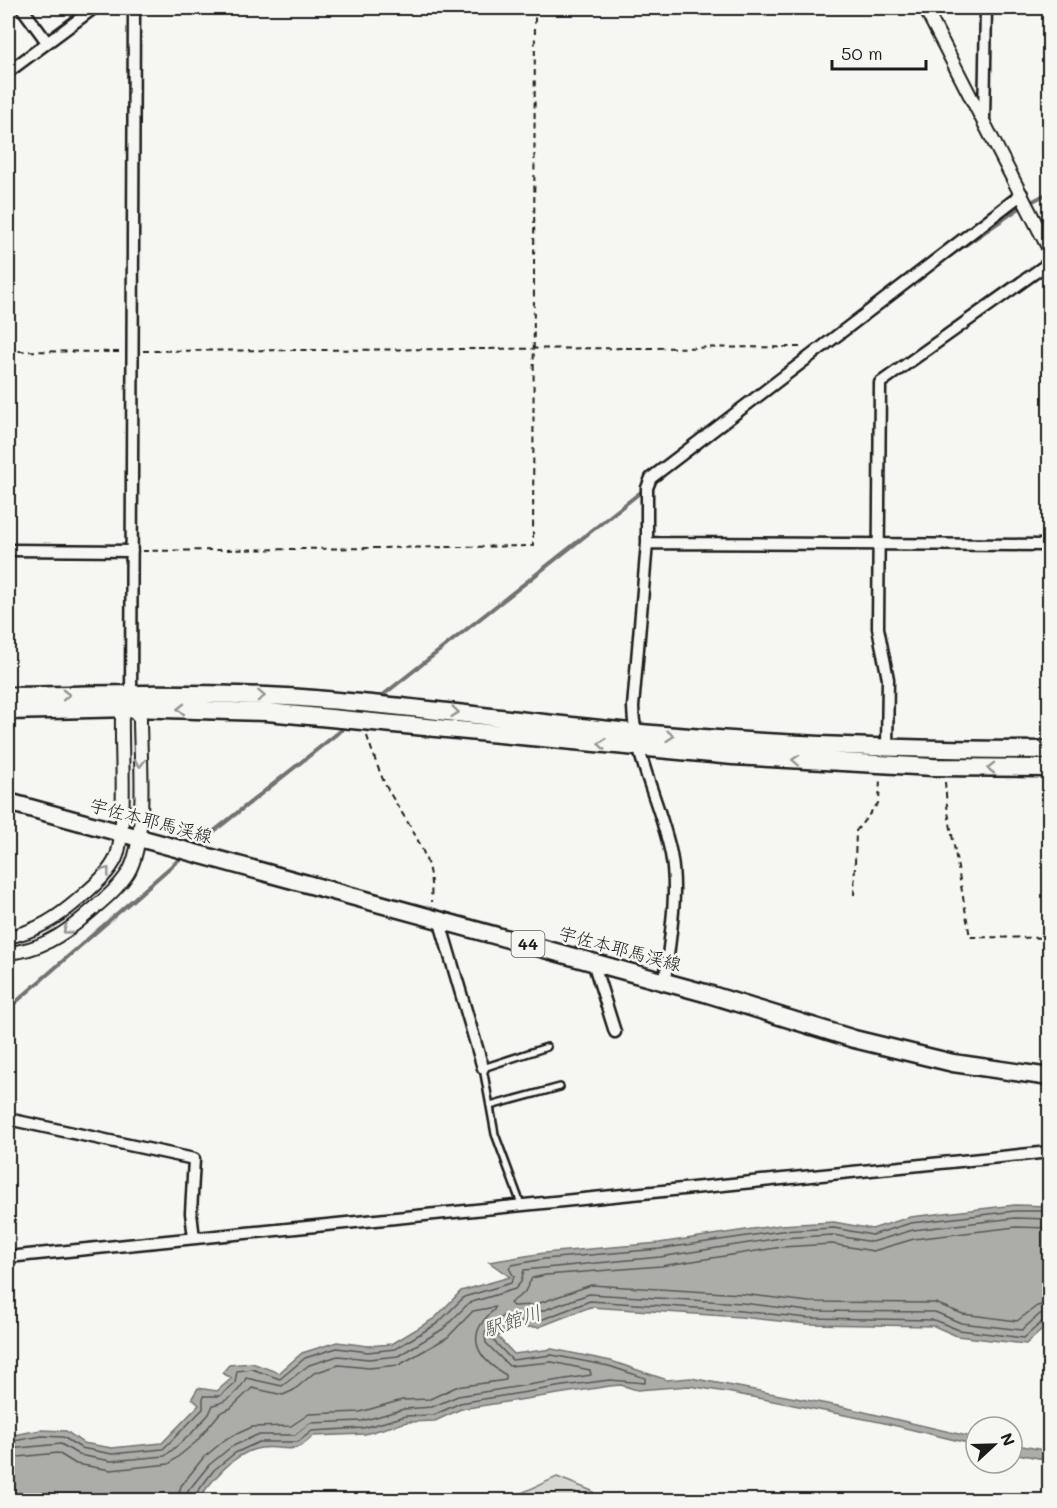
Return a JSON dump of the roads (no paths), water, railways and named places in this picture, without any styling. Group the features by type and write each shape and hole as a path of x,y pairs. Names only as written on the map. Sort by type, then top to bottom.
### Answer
{"main road":[{"path":"8,696 131,701 311,699 638,740 733,756 946,767 1050,768"},
{"path":"8,711 131,701 638,740 887,748 1050,750"},
{"name":"宇佐本耶馬渓線","path":"8,802 665,982 854,1039 921,1056 1050,1077"}],"street":[{"path":"22,8 46,42"},
{"path":"8,72 94,8"},
{"path":"8,953 39,946 56,938 111,893 131,868 139,838 140,718 131,701 134,8"},
{"path":"925,8 1050,251"},
{"path":"984,121 986,8"},
{"path":"665,982 674,906 673,869 666,834 638,740 633,707 647,543 647,488 651,478 1022,194"},
{"path":"887,748 889,688 879,635 880,383 1050,262"},
{"path":"647,543 1050,545"},
{"path":"8,550 132,551"},
{"path":"8,937 48,924 100,880 114,861 121,834 122,716 131,701"},
{"path":"434,918 483,1068"},
{"path":"593,962 615,1032"},
{"path":"8,1119 194,1159 191,1213 194,1238"},
{"path":"8,1257 1050,1152"}],"lane":[{"path":"521,1206 495,1134 483,1068 547,1047"},
{"path":"490,1106 560,1087"}],"water":[{"name":"駅館川","path":"1015,1205 1049,1206 1049,1324 1026,1344 957,1336 934,1326 807,1324 741,1317 590,1307 539,1327 508,1328 498,1337 514,1354 552,1349 611,1361 667,1380 691,1378 843,1407 964,1435 964,1442 880,1422 732,1393 689,1386 637,1390 621,1385 461,1409 435,1421 407,1422 365,1434 313,1436 294,1448 269,1447 251,1450 233,1460 198,1500 8,1500 8,1436 41,1430 66,1431 83,1443 112,1448 162,1443 199,1405 192,1398 198,1388 217,1391 232,1378 222,1373 229,1365 252,1363 279,1373 302,1353 337,1342 368,1346 392,1344 435,1318 461,1291 510,1277 489,1262 544,1253 659,1243 780,1225 834,1222 872,1229 910,1217"},
{"path":"1024,1446 1049,1451 1049,1460 1024,1455"}],"waterway":[{"path":"942,261 1018,209 1050,192"},
{"path":"733,422 889,302"},
{"path":"378,699 646,488"},
{"path":"194,847 348,725"},
{"path":"8,1009 183,856"}]}
